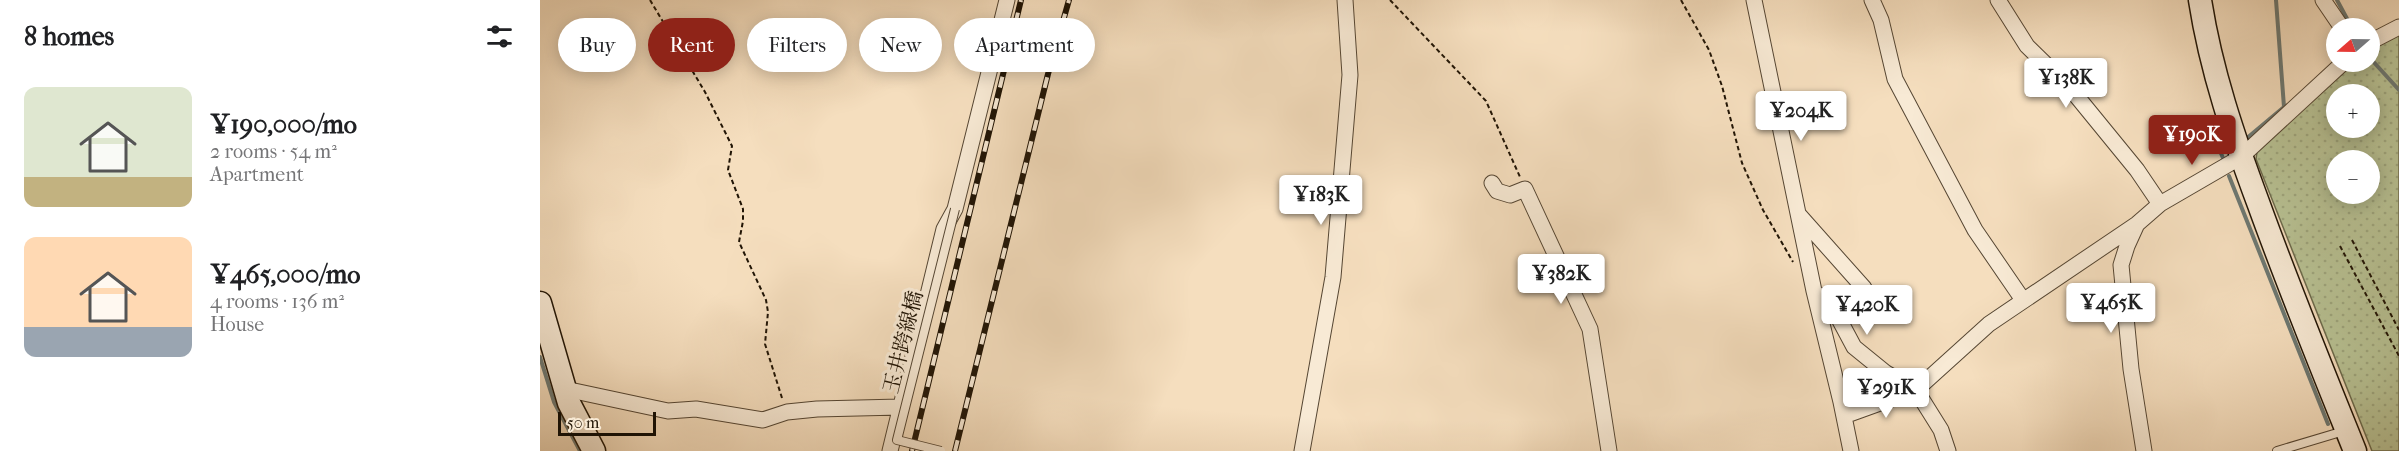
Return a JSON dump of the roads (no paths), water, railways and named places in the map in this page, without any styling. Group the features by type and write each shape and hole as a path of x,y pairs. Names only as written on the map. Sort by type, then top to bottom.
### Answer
{"street":[{"path":"890,451 944,229 955,209 1007,0"},
{"path":"1302,451 1333,277 1350,75 1345,0"},
{"path":"1754,0 1814,291 1851,451"},
{"path":"1872,0 1881,20 1895,79 1975,230 2023,300"},
{"path":"1998,0 2027,46 2070,88 2137,170 2160,204"},
{"path":"2199,0 2215,77 2241,157 2355,451"},
{"path":"2323,0 2335,18"},
{"path":"2380,37 2399,27"},
{"path":"1844,416 1916,390 1989,324 2137,225 2160,204 2241,157 2333,72"},
{"path":"1492,183 1497,191 1510,195 1525,189 1590,329 1609,451"},
{"path":"1799,215 1864,288"},
{"path":"2137,225 2121,265 2131,369 2144,451"},
{"path":"1814,291 1838,317 1854,347 1886,373 1916,390 1941,430 1948,451"},
{"path":"540,303 569,403 594,451"},
{"path":"565,389 668,411 696,409 763,420 787,412 817,409 900,407"}],"lane":[{"name":"玉井跨線橋","path":"941,451 897,440 955,209"},
{"path":"2277,451 2346,430"}],"waterway":[{"path":"2247,138 2284,107 2276,0"},
{"path":"2337,0 2347,18"},
{"path":"2380,69 2399,90"},
{"path":"2220,151 2223,158"},
{"path":"2229,176 2328,424"},
{"path":"540,357 554,402 580,451"}],"railway":[{"path":"912,451 1021,0"},
{"path":"955,451 1048,74 1069,0"}]}
